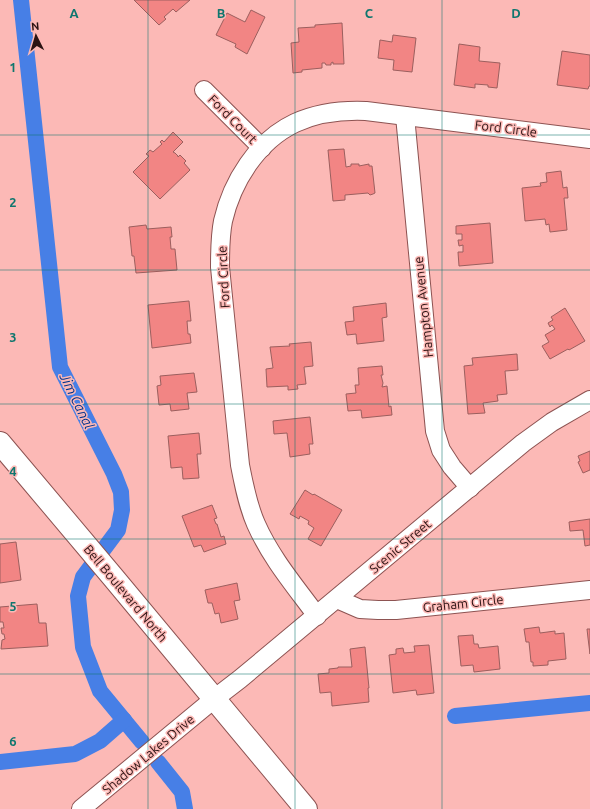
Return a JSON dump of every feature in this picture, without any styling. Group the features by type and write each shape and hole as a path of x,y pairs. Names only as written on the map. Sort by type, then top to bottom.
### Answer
{"street":[{"name":"Ford Court","path":"204,90 262,148"},
{"name":"Ford Circle","path":"316,616 276,561 265,542 248,504 240,466 220,267 220,245 223,223 228,201 238,180 262,148 277,134 295,123 319,115 348,110 360,110 590,139"},
{"name":"Hampton Avenue","path":"405,116 435,431 442,450 452,467 470,488"},
{"name":"Scenic Street","path":"214,699 535,434 552,422 590,400"},
{"name":"Bell Boulevard North","path":"0,444 306,809"},
{"name":"Graham Circle","path":"337,599 360,609 396,610 590,590"},
{"name":"Shadow Lakes Drive","path":"82,809 214,699"}],"building":[{"path":"134,0 190,0 176,12 173,9 164,17 166,19 159,25"},
{"path":"251,10 265,17 247,54 235,47 236,44 216,35 227,13 245,22"},
{"path":"342,23 344,64 333,64 333,62 331,65 326,65 325,63 322,63 322,68 302,70 302,72 293,73 291,43 299,42 298,28"},
{"path":"393,35 416,38 412,72 393,70 394,60 378,58 380,40 392,42"},
{"path":"459,44 480,47 479,61 500,63 497,88 488,87 488,85 475,84 475,88 454,85"},
{"path":"562,51 590,55 590,86 588,89 557,85"},
{"path":"173,132 183,142 173,152 178,157 180,155 186,161 184,163 190,170 160,199 133,172 149,156 146,154 150,150 153,152 162,144 160,142 162,140 164,142"},
{"path":"344,149 346,167 351,166 351,164 359,164 359,166 369,164 369,166 372,166 375,193 370,195 368,193 345,195 345,200 333,201 328,150"},
{"path":"561,171 563,188 567,187 568,198 564,198 567,230 550,232 549,224 546,225 545,219 525,221 522,188 541,186 540,183 547,182 546,173"},
{"path":"490,223 493,263 459,266 458,252 463,252 463,245 459,246 458,240 462,240 462,234 456,234 456,226"},
{"path":"146,225 147,229 171,227 171,249 175,249 177,270 136,273 134,256 132,256 129,227"},
{"path":"189,301 191,321 187,321 188,334 190,334 191,343 152,348 148,305"},
{"path":"386,303 387,317 382,318 384,341 357,344 356,334 347,335 345,322 354,321 353,307"},
{"path":"565,308 585,341 550,359 542,346 549,342 545,335 555,329 552,325 550,327 548,323 553,320 551,317"},
{"path":"311,342 313,366 304,367 306,384 297,385 298,389 288,390 288,386 267,387 266,369 273,368 270,347 290,346 289,344"},
{"path":"517,354 518,370 505,371 507,394 497,395 498,401 483,403 485,413 468,414 464,366 473,365 472,358"},
{"path":"382,366 382,387 387,386 389,407 391,406 392,415 362,418 361,410 348,411 346,394 356,393 355,385 359,385 358,368"},
{"path":"194,373 197,392 187,393 189,409 171,411 170,404 159,405 157,386 161,385 160,376"},
{"path":"310,417 313,444 309,444 310,454 290,457 287,433 274,434 273,421"},
{"path":"199,433 201,454 197,454 199,478 183,479 182,467 171,468 168,436"},
{"path":"590,451 590,470 583,473 578,462 580,461 578,456"},
{"path":"305,490 342,510 321,546 308,539 314,528 308,524 309,521 300,516 299,519 290,514"},
{"path":"212,505 217,518 214,519 221,537 224,536 226,544 204,552 201,545 194,547 182,516"},
{"path":"590,519 590,545 585,546 583,530 570,531 569,522"},
{"path":"16,542 21,580 0,583 0,544"},
{"path":"237,583 240,600 234,601 238,619 221,623 219,613 215,614 212,603 208,603 205,590"},
{"path":"37,604 39,623 46,623 48,646 1,649 2,640 5,639 1,628 4,628 3,622 0,622 0,607"},
{"path":"539,627 540,633 555,631 555,634 564,633 566,659 548,661 548,665 533,666 533,662 531,662 529,642 526,642 524,629"},
{"path":"587,629 590,629 590,654 588,638"},
{"path":"473,635 474,644 478,644 479,648 498,646 500,669 474,672 473,665 461,666 458,636"},
{"path":"429,645 434,693 417,695 416,690 393,693 389,655 396,654 396,649 403,648 404,653 415,652 414,646"},
{"path":"365,647 369,702 332,706 331,692 320,693 318,674 329,673 329,669 338,667 352,667 350,649"}],"waterway":[{"name":"Jim Canal","path":"21,0 60,367 114,474 121,492 122,510 118,530 83,577 78,596 83,647 100,691 142,742"},
{"path":"455,716 590,703"},
{"path":"0,762 75,754 100,741 124,720"},
{"path":"158,762 182,792 185,809"}]}
